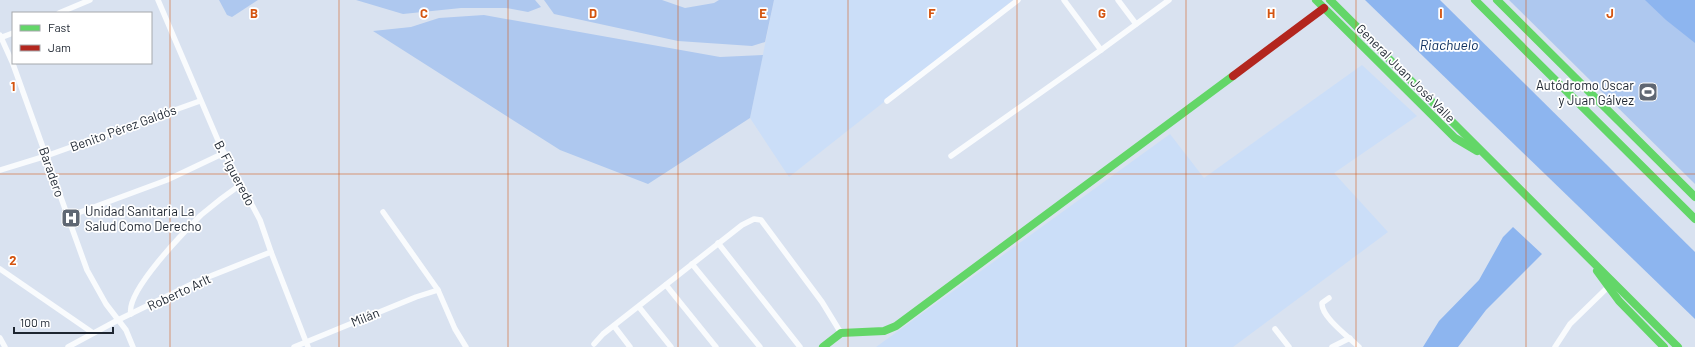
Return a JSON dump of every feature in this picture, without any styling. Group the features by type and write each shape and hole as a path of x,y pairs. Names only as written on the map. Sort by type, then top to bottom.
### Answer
{"main road":[{"name":"General Juan José Valle","path":"1316,0 1455,138 1486,156"},
{"name":"General Juan José Valle","path":"1330,0 1678,347"},
{"path":"1475,0 1695,219"},
{"path":"1497,0 1695,197"},
{"path":"823,347 841,333 884,331 896,326 1324,8"},
{"name":"General Juan José Valle","path":"1590,260 1607,288 1626,310 1664,347"}],"street":[{"path":"62,12 90,0"},
{"name":"B. Figueredo","path":"158,0 200,101 224,153 260,220 307,344"},
{"path":"887,101 1018,0"},
{"path":"1064,0 1101,50"},
{"path":"1118,0 1136,24"},
{"path":"951,156 1169,0"},
{"path":"0,37 12,33"},
{"name":"Baradero","path":"0,37 12,62"},
{"name":"Baradero","path":"13,64 67,217 90,276 100,295 126,330 133,347"},
{"name":"Benito Pérez Galdós","path":"0,170 46,156 200,101"},
{"path":"67,217 167,180 224,153"},
{"path":"131,314 130,310 133,298 164,256 201,216 220,199 240,185"},
{"path":"383,212 438,290 455,329 466,347"},
{"path":"594,344 603,334 718,243 754,218 761,220 822,302 841,333"},
{"path":"718,243 800,347"},
{"name":"Roberto Arlt","path":"68,347 118,320 198,281 271,252"},
{"path":"692,264 760,347"},
{"path":"0,269 93,333"},
{"path":"666,285 716,347"},
{"path":"1555,347 1570,324 1607,288"},
{"name":"Milán","path":"294,347 307,344 416,297 438,290"},
{"path":"1329,298 1321,305 1330,320 1358,347"},
{"path":"639,307 671,347"},
{"path":"614,326 630,347"},
{"path":"1275,329 1289,347"},
{"path":"0,338 5,347"},
{"path":"1332,347 1350,338"}],"shaded area":[{"path":"219,0 258,0 232,17 227,15"},
{"path":"356,0 535,0 541,7 528,12 506,8 461,8 403,14"},
{"path":"544,0 662,0 685,8 714,3 719,0 774,0 765,42 752,46 678,41 554,14"},
{"path":"774,0 1013,0 789,177 750,118"},
{"name":"Autódromo Oscar y Juan Gálvez","path":"1509,0 1695,0 1695,184"},
{"path":"484,15 720,57 763,55 750,118 648,184 560,150 373,31 411,27 439,18"},
{"path":"1362,65 1417,116 1334,173 1388,232 1233,347 876,347 1170,134 1204,178"}],"water":[{"name":"Riachuelo","path":"1365,0 1440,0 1695,252 1695,319"},
{"path":"1645,0 1695,0 1695,43 1666,20"},
{"path":"1513,227 1542,254 1486,310 1458,347 1423,347 1439,321 1479,280 1503,237"}],"traffic: fast":[{"path":"1316,0 1455,138 1477,151"},
{"path":"1330,0 1678,347"},
{"path":"1475,0 1695,219"},
{"path":"1497,0 1695,197"},
{"path":"823,347 841,333 884,331 896,326 1233,76"},
{"path":"1597,271 1619,301 1664,347"}],"traffic: jam":[{"path":"1233,76 1324,8"}],"place":[{"name":"Autódromo Oscar y Juan Gálvez","path":"1648,92"},
{"name":"Unidad Sanitaria La Salud Como Derecho","path":"71,218"}]}
